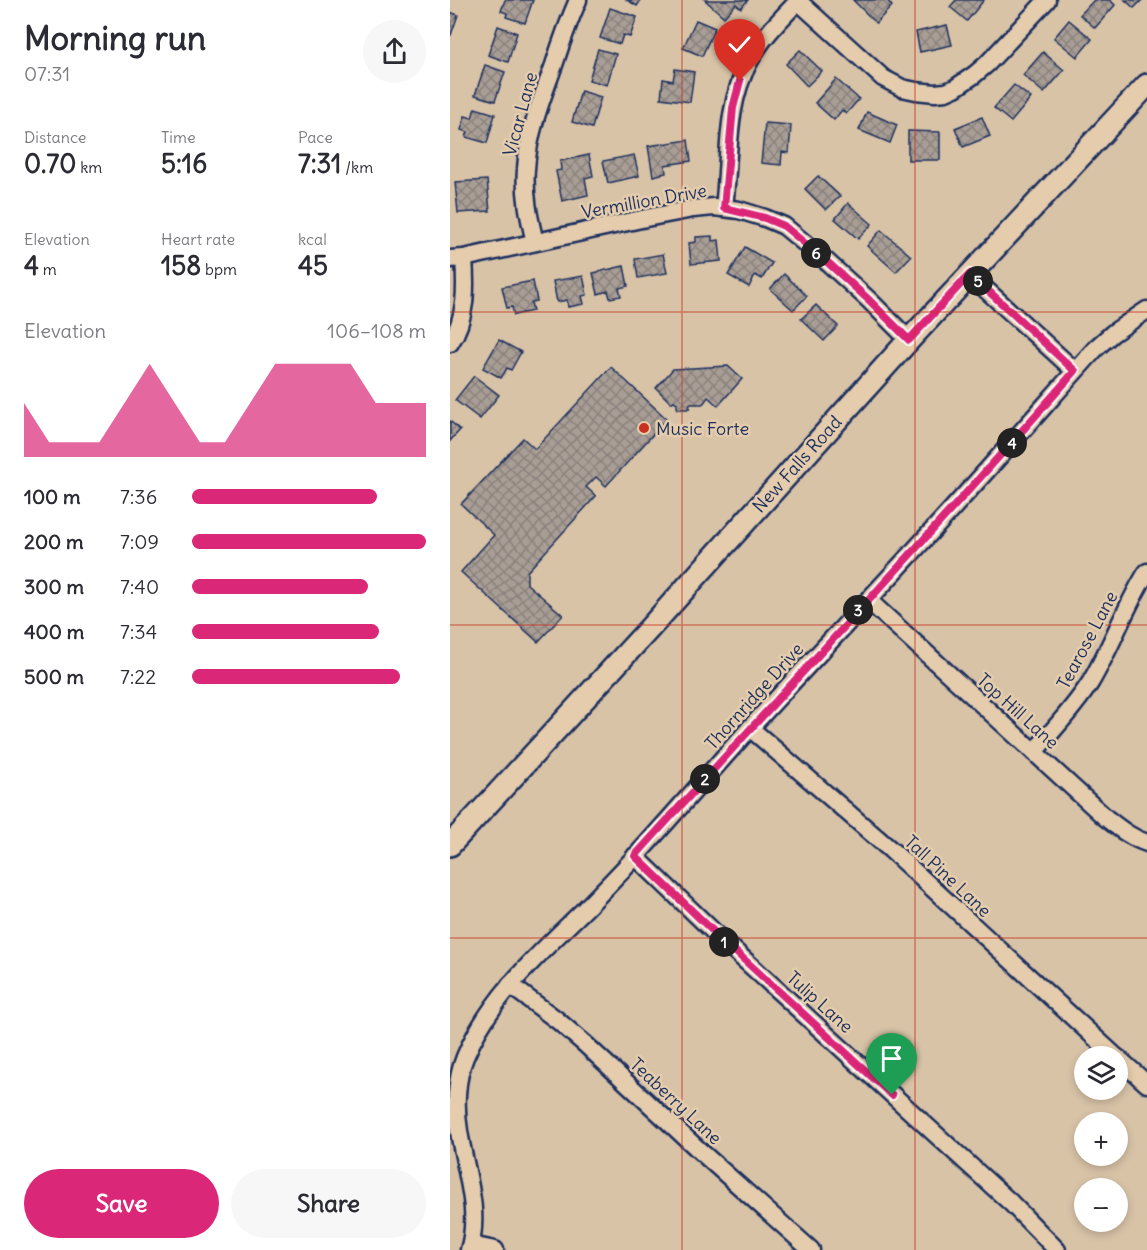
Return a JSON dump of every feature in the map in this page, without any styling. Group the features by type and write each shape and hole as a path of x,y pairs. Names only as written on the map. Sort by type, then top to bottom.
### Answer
{"main road":[{"name":"New Falls Road","path":"450,845 909,340 1147,85"}],"street":[{"name":"Vicar Lane","path":"535,242 526,198 526,168 531,134 578,0"},
{"path":"724,208 732,116 740,81 749,60 762,41 798,0 883,78 902,88 935,93 955,88 974,75 1047,0"},
{"name":"Vermillion Drive","path":"457,258 693,209 724,208 765,218 784,226 825,260 909,340"},
{"path":"450,343 460,323 464,305 465,283 457,258"},
{"path":"970,274 1075,371"},
{"name":"Thornridge Drive","path":"470,1248 474,1222 458,1129 457,1094 464,1060 472,1041 497,1001 539,953 635,856 1097,347 1147,310"},
{"name":"Tearose Lane","path":"1034,752 1079,700 1091,682 1135,590 1147,572"},
{"name":"Top Hill Lane","path":"868,600 1106,818 1128,834 1147,843"},
{"name":"Tall Pine Lane","path":"750,728 891,850 1104,1046"},
{"name":"Tulip Lane","path":"635,856 715,933 1011,1203 1058,1250"},
{"name":"Teaberry Lane","path":"510,985 585,1044 811,1250"},
{"name":"Tall Pine Lane","path":"1128,1067 1147,1084"},
{"path":"470,1248 495,1250"}],"building":[{"path":"505,0 533,0 525,23 506,17 507,13 501,11"},
{"path":"627,0 641,0 637,6"},
{"path":"705,0 748,0 741,8 736,4 724,17"},
{"path":"853,0 887,0 892,6 876,23"},
{"path":"956,0 984,0 967,21 950,7"},
{"path":"1094,0 1110,0 1115,5 1095,28 1080,15"},
{"path":"1125,0 1142,0 1134,8"},
{"path":"610,8 637,17 630,37 623,35 620,44 600,38"},
{"path":"450,12 458,15 451,35 450,34"},
{"path":"696,20 715,28 702,56 683,48"},
{"path":"1069,20 1092,39 1077,57 1054,38"},
{"path":"947,25 952,45 920,52 916,32"},
{"path":"498,26 517,33 508,62 488,55"},
{"path":"598,49 616,54 607,85 589,80"},
{"path":"800,50 822,71 807,86 786,64"},
{"path":"1043,52 1064,70 1044,93 1023,75"},
{"path":"485,65 505,72 495,101 475,95"},
{"path":"675,69 694,72 690,102 661,98 663,79 673,81"},
{"path":"836,79 859,99 846,114 842,110 834,120 815,103"},
{"path":"1014,85 1031,98 1011,122 994,108"},
{"path":"581,91 601,97 592,128 572,122"},
{"path":"475,108 495,114 487,143 466,137 468,132 461,130 465,116 472,118"},
{"path":"867,112 897,125 890,143 859,130"},
{"path":"982,117 990,136 963,147 955,128"},
{"path":"765,123 791,125 789,153 782,152 781,165 761,163"},
{"path":"908,131 940,132 940,160 908,160"},
{"path":"688,140 691,161 665,165 666,173 653,176 648,146"},
{"path":"589,155 593,176 585,178 588,195 562,201 556,171 561,170 560,161"},
{"path":"634,155 639,176 608,183 603,161"},
{"path":"818,176 840,196 826,210 805,189"},
{"path":"487,180 490,211 458,213 455,182"},
{"path":"848,203 872,224 858,239 835,219"},
{"path":"881,230 911,256 896,272 867,246"},
{"path":"712,236 712,241 719,240 721,261 691,264 689,243 696,242 696,237"},
{"path":"745,247 772,263 762,279 755,275 749,287 728,275"},
{"path":"663,254 667,273 638,278 635,259"},
{"path":"624,266 628,286 619,288 621,296 610,298 608,291 598,294 593,273"},
{"path":"784,274 807,296 793,310 770,289"},
{"path":"583,276 587,295 582,296 584,304 568,307 567,300 557,302 553,281"},
{"path":"533,281 537,301 531,302 533,311 514,315 512,307 507,308 502,287"},
{"path":"816,305 838,326 824,341 801,319"},
{"path":"499,340 521,352 511,370 507,368 501,378 483,368"},
{"path":"728,366 742,379 718,406 708,397 703,404 690,404 689,409 677,409 677,403 674,401 671,403 656,388 673,369"},
{"path":"611,367 667,419 606,486 596,477 586,487 596,496 527,572 527,584 563,615 538,642 461,572 494,535 461,504 523,438 535,449"},
{"path":"474,376 499,395 480,419 455,400"},
{"path":"450,421 460,430 450,441"}],"place":[{"name":"Music Forte","path":"644,428"}],"route":[{"path":"740,81 733,108 724,208 739,210 784,226 869,300 909,340 970,274 1075,371 1005,451 635,856 715,933 892,1095"}]}
